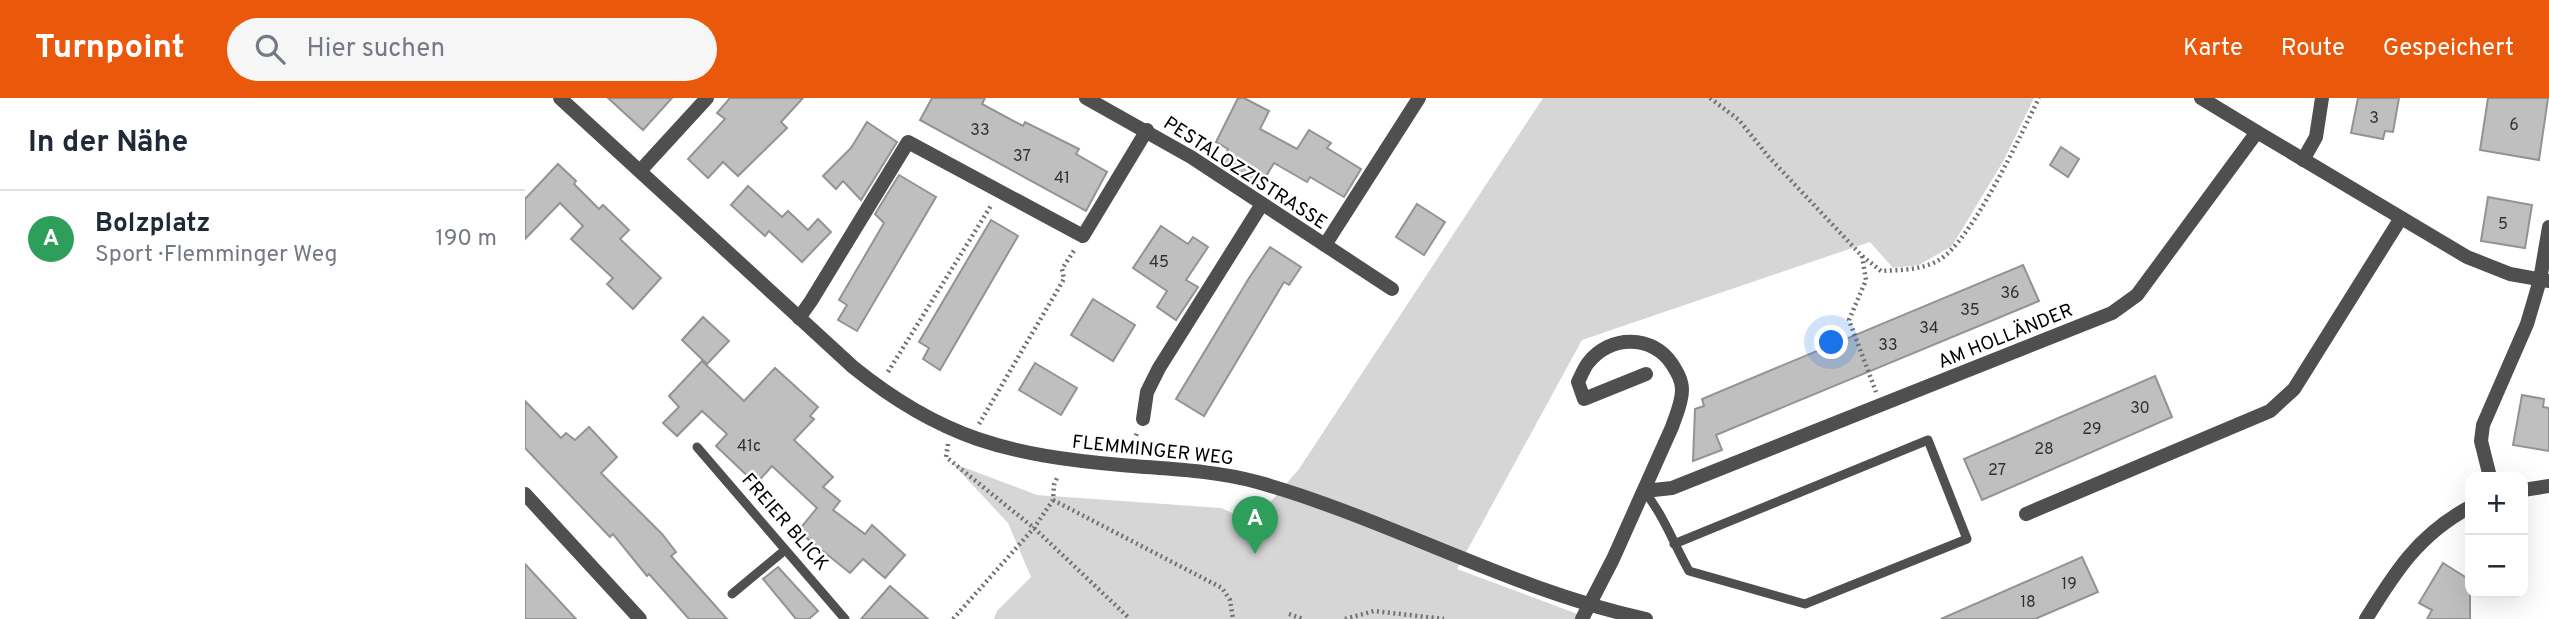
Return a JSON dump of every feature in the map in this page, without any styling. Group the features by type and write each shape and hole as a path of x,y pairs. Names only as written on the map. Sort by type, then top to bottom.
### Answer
{"street":[{"name":"FLEMMINGER WEG","path":"560,98 799,318 877,386 898,401 950,429 971,438 1030,454 1216,474 1290,492 1589,605 1646,619"},
{"path":"640,171 707,98"},
{"name":"PESTALOZZISTRASSE","path":"1086,98 1147,130 1392,289"},
{"name":"PESTALOZZISTRASSE","path":"1325,245 1419,98"},
{"path":"2201,98 2467,257 2489,267 2544,280"},
{"path":"2303,160 2316,137 2322,98"},
{"name":"PESTALOZZISTRASSE","path":"1083,236 1147,130"},
{"name":"AM HOLLÄNDER","path":"1644,491 1672,488 2099,318 2125,305 2137,295 2257,132"},
{"path":"799,318 908,142 1083,236"},
{"name":"FLEMMINGER WEG","path":"1143,419 1147,392 1159,368 1262,204"},
{"path":"2026,514 2270,411 2294,389 2401,218"},
{"path":"2489,472 2481,441 2483,425 2528,324 2544,280 2549,227"},
{"path":"1582,619 1644,491 1679,406 1682,387 1678,373 1668,357 1641,342 1627,341 1598,353 1588,363 1578,382 1584,399 1646,374"},
{"path":"2528,489 2549,486"},
{"path":"525,494 640,619"},
{"path":"2365,619 2413,549 2449,519 2465,510"}],"lane":[{"path":"1644,491 1657,507 1674,544 1689,571 1805,604 1967,539 1928,440 1674,544"},
{"name":"FREIER BLICK","path":"697,447 845,619"},
{"path":"732,594 785,550"}],"path":[{"path":"1710,98 1739,120 1768,156 1861,255 1881,271 1910,270 1940,260 1964,236 2011,155 2039,98"},
{"path":"877,386 1000,192"},
{"path":"971,438 1064,279 1062,269 1083,236"},
{"path":"1861,255 1866,280 1849,320 1881,405"},
{"path":"1124,465 1143,419"},
{"path":"950,429 946,457 1034,528 1130,619"},
{"path":"953,619 1034,528 1053,500 1054,485 1065,459"},
{"path":"1053,500 1222,588 1230,600 1233,619"},
{"path":"1345,619 1374,611 1444,619"},
{"path":"1289,614 1303,619"}],"shaded area":[{"path":"1543,98 2034,98 2004,160 1952,246 1919,265 1893,268 1870,242 1582,340 1457,569 1591,619 994,619 997,611 1031,577 1008,523 952,463 1037,495 1221,508 1253,522 1299,469"}],"building":[{"path":"608,98 672,98 643,130"},
{"path":"730,98 803,98 781,122 787,128 738,176 723,162 708,178 688,159 725,119 717,113"},
{"path":"932,98 985,98 982,104 1023,126 1025,122 1079,149 1076,154 1107,172 1086,211 920,120"},
{"path":"1238,98 1244,98 1269,111 1260,129 1297,149 1309,130 1331,143 1327,148 1361,169 1344,197 1310,177 1307,182 1274,163 1260,186 1222,162 1228,149 1216,142"},
{"path":"2358,98 2399,98 2393,132 2385,131 2383,139 2351,133"},
{"path":"2488,98 2548,98 2539,160 2480,150"},
{"path":"867,122 897,142 861,200 843,181 836,189 823,176 851,148"},
{"path":"2061,147 2079,159 2068,177 2050,165"},
{"path":"558,164 599,209 603,205 629,230 620,239 661,278 633,309 607,284 613,278 571,239 583,226 560,203 525,239 525,199"},
{"path":"899,175 936,197 857,331 838,320 847,305 839,300 884,223 875,214"},
{"path":"748,186 782,217 788,211 808,230 818,219 831,232 802,262 769,231 765,236 731,205"},
{"path":"2488,197 2532,205 2525,248 2481,241"},
{"path":"1417,204 1445,222 1424,255 1396,237"},
{"path":"991,220 1018,236 940,370 923,359 929,348 919,342"},
{"path":"1161,226 1188,244 1193,237 1208,247 1186,280 1198,287 1176,320 1157,307 1167,291 1133,268"},
{"path":"1270,247 1301,267 1289,285 1284,282 1204,416 1176,399"},
{"path":"2023,265 2039,301 1716,435 1722,450 1693,461 1695,409 1704,406 1702,399"},
{"path":"1093,299 1135,325 1113,361 1071,335"},
{"path":"703,317 729,341 707,364 682,340"},
{"path":"702,361 744,401 775,368 818,407 810,416 814,419 794,440 833,477 823,487 840,501 833,510 865,534 872,525 905,555 885,578 863,559 850,573 798,531 817,508 772,466 756,484 716,446 727,434 702,411 677,436 663,423 679,407 669,396"},
{"path":"1035,363 1077,388 1061,415 1019,390"},
{"path":"2155,376 2172,417 1982,500 1964,459"},
{"path":"2522,395 2544,399 2543,407 2549,408 2549,451 2513,445"},
{"path":"525,401 561,438 566,433 575,440 589,427 617,457 601,473 662,534 676,552 671,556 727,619 689,619 649,574 647,576 613,534 610,537 525,448"},
{"path":"2082,557 2098,592 2035,619 1941,619"},
{"path":"2443,563 2465,577 2465,598 2470,598 2470,619 2427,619 2432,610 2419,603"},
{"path":"525,564 576,619 525,619"},
{"path":"778,567 818,611 809,619 796,619 763,579"},
{"path":"890,586 928,619 861,619"}],"place":[{"name":"Bolzplatz","path":"1255,554"}]}
